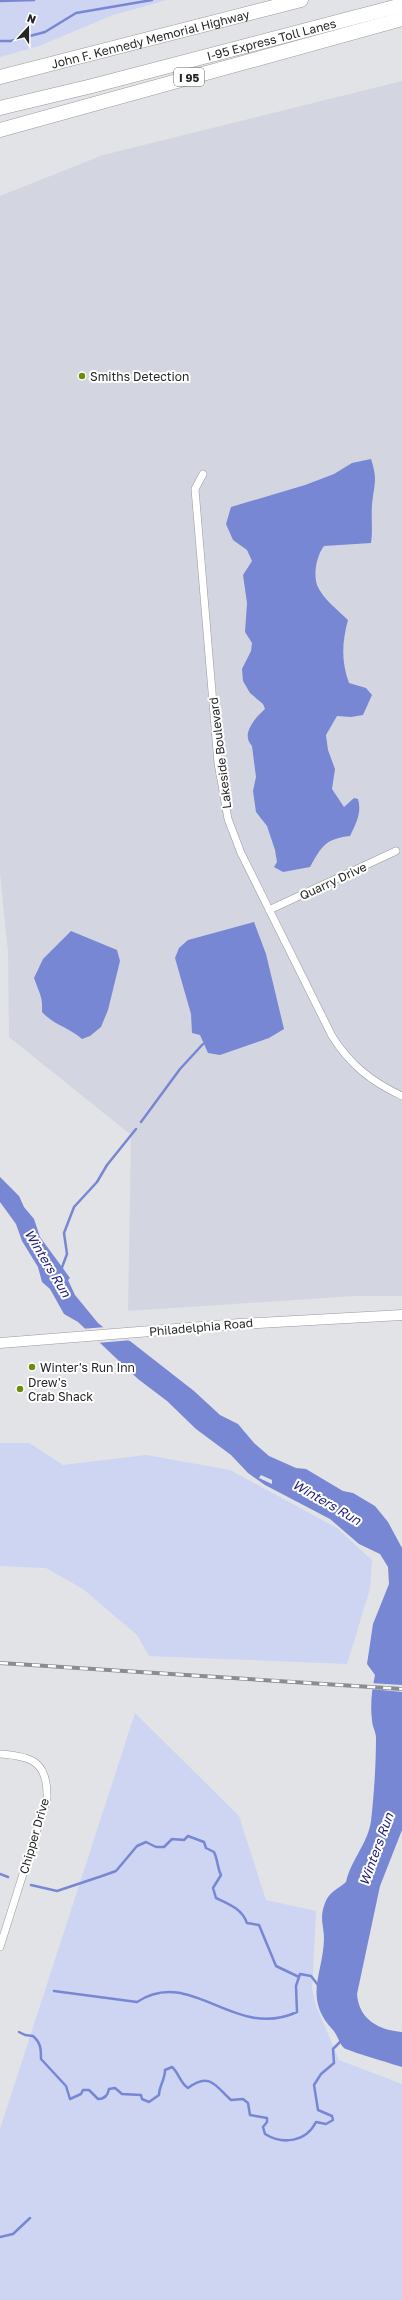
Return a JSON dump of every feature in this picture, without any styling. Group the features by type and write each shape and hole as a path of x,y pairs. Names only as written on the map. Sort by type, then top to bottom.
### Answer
{"highway":[{"name":"John F. Kennedy Memorial Highway","path":"0,76 301,0"},
{"name":"I-95 Express Toll Lanes","path":"0,108 92,86 402,5"},
{"name":"I 95","path":"0,130 296,47 402,20"}],"main road":[{"name":"Philadelphia Road","path":"0,1343 239,1324 402,1314"}],"street":[{"name":"Lakeside Boulevard","path":"203,474 195,489 222,794 234,838 315,1004 342,1051 364,1075 402,1096"},
{"name":"Quarry Drive","path":"269,910 396,851"},
{"name":"Chipper Drive","path":"0,1754 20,1756 33,1761 43,1771 47,1788 46,1798 2,1932 0,1947"}],"shaded area":[{"path":"0,0 167,0 113,15 39,46 0,57"},
{"path":"402,81 402,1296 355,1296 128,1311 131,1135 9,1037 8,952 0,874 0,196 103,155"},
{"path":"0,1443 29,1443 63,1465 146,1455 230,1470 337,1528 372,1560 370,1589 347,1664 149,1656 137,1635 83,1589 46,1568 0,1566"},
{"path":"135,1713 239,1816 266,1900 316,1911 312,1989 316,2006 339,2060 402,2084 402,2300 0,2300 0,2129"}],"water":[{"path":"371,459 375,477 372,505 371,543 324,546 318,559 315,575 319,590 348,620 344,636 343,652 346,675 349,683 366,688 372,695 363,715 351,717 337,716 326,735 328,750 335,769 332,789 344,807 354,798 358,799 359,813 350,836 335,839 325,845 310,867 283,872 274,867 277,862 275,850 267,826 256,812 253,791 256,777 252,746 249,741 248,731 257,716 265,709 263,704 250,693 243,681 242,669 251,651 252,643 245,632 247,603 243,575 252,561 247,550 233,540 226,524 231,507 305,485 334,474 352,463"},
{"path":"254,922 266,954 284,1029 269,1038 220,1055 208,1053 200,1035 192,1033 191,1014 175,958 179,948 188,940"},
{"path":"71,931 117,950 120,961 108,1010 101,1027 90,1036 82,1039 51,1020 42,1012 41,998 34,978 43,959"},
{"name":"Winters Run","path":"0,1177 19,1196 24,1207 34,1219 40,1237 70,1278 68,1280 75,1295 98,1323 108,1331 130,1341 194,1391 220,1415 238,1424 254,1443 269,1456 296,1468 306,1469 343,1491 353,1493 375,1506 388,1522 402,1548 402,1830 380,1886 357,1994 362,2011 366,2017 378,2026 402,2032 402,2067 344,2048 335,2032 324,2018 319,2007 317,1997 317,1986 324,1939 322,1918 323,1909 329,1896 346,1882 348,1874 367,1837 371,1821 376,1759 376,1738 371,1714 372,1691 375,1675 367,1664 373,1624 389,1584 388,1567 380,1554 359,1544 330,1519 265,1485 248,1473 231,1455 196,1429 167,1401 138,1379 78,1322 64,1314 50,1289 42,1282 38,1267 22,1241 16,1224 0,1202","holes":["261,1475 272,1480 272,1484 259,1478"]}],"pier":[{"path":"106,1327 109,1330 132,1340 97,1343 81,1329"},
{"path":"370,1683 402,1685 402,1692 371,1689"}],"waterway":[{"path":"0,1 34,0"},
{"path":"0,41 11,41 45,32 76,13 152,0"},
{"path":"141,1122 180,1069 203,1044"},
{"name":"Winters Run","path":"61,1270 67,1254 64,1233 74,1207 97,1182 107,1165 136,1129"},
{"path":"31,1885 57,1891 116,1871 137,1846 146,1842 156,1847 164,1847 172,1839 184,1840 188,1836 204,1842 206,1848 214,1852 221,1875 213,1888 216,1898 230,1905 242,1914 247,1923 259,1925 276,1966 299,1977"},
{"path":"0,1874 8,1877"},
{"path":"54,1991 137,2002 157,1993 176,1992 195,1997 253,2018 274,2018 297,2012 296,1986 300,1974 311,1976 318,1985"},
{"path":"19,2032 25,2035 33,2036 38,2041 41,2049 41,2059 66,2086 70,2099 81,2094 83,2090 89,2090 98,2099 100,2099 106,2096 109,2089 115,2088 122,2094 141,2095 142,2099 149,2102 159,2095 165,2070 172,2067 188,2088 196,2083 207,2081 217,2086 231,2100 243,2099 248,2103 250,2115 267,2118 267,2122 263,2127 265,2134 279,2140 294,2140 306,2134 312,2129 316,2122 326,2124 333,2120 332,2116 318,2110 314,2085 321,2074 334,2063 333,2049 341,2041"},
{"path":"0,2237 13,2234 30,2218"}],"railway":[{"path":"0,1663 402,1689"}],"place":[{"name":"Smiths Detection","path":"82,376"},
{"name":"Winter's Run Inn","path":"32,1367"},
{"name":"Drew's Crab Shack","path":"20,1389"}]}
